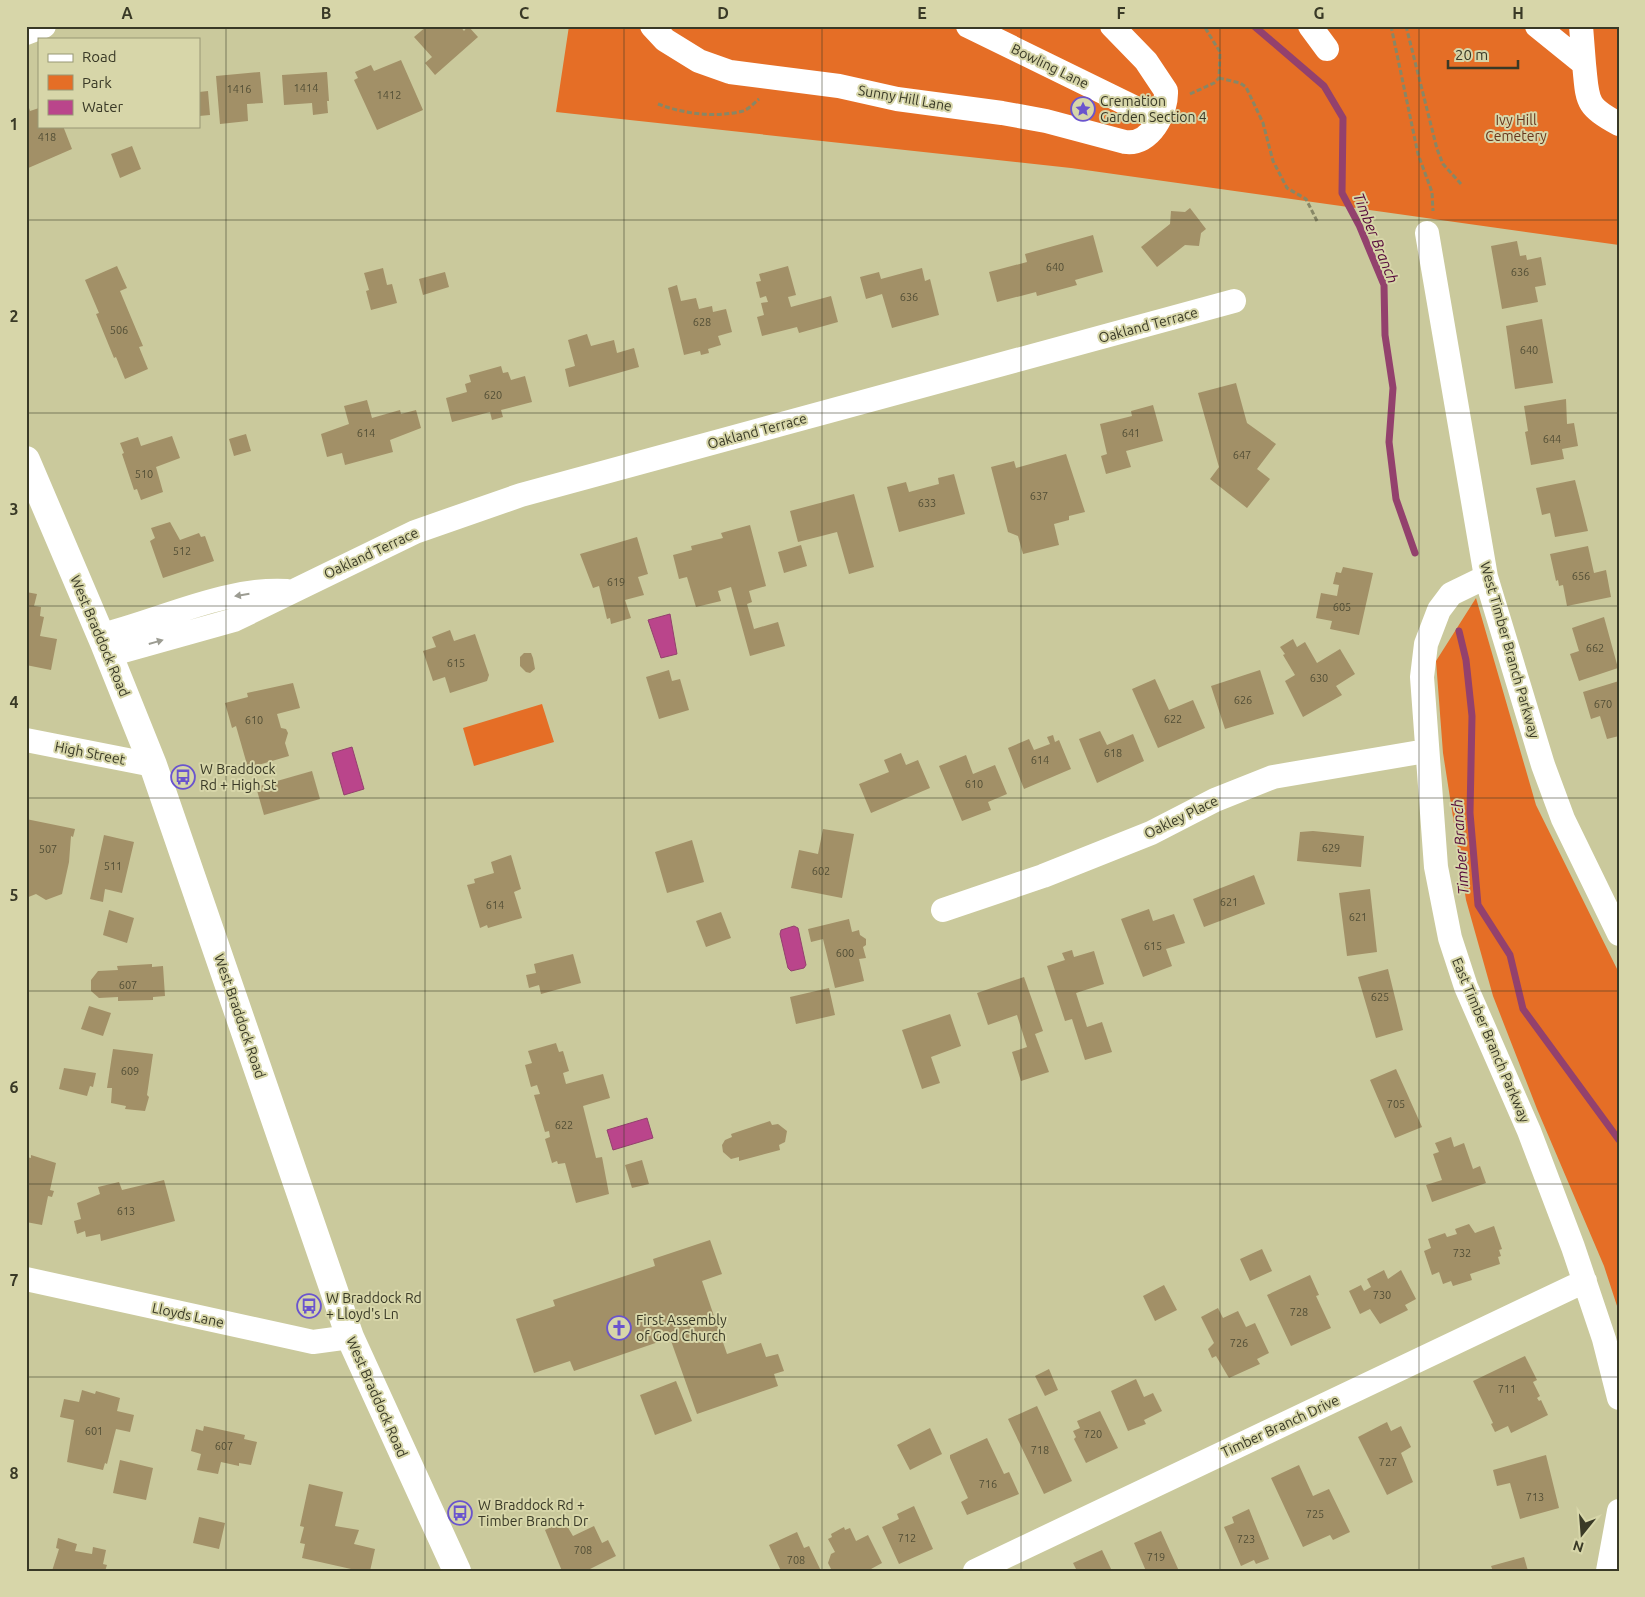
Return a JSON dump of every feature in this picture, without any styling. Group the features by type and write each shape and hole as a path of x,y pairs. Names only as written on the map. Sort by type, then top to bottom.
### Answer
{"main road":[{"name":"West Braddock Road","path":"26,460 105,645 153,766 350,1337 457,1571"}],"street":[{"path":"26,33 44,26"},
{"name":"Sunny Hill Lane","path":"652,26 665,40 699,61 734,73 839,86 897,99 1002,113 1131,143 1146,138 1162,109"},
{"name":"Bowling Lane","path":"968,26 1162,109"},
{"path":"1112,26 1150,66 1166,89 1162,109"},
{"path":"1310,26 1327,49"},
{"path":"1537,26 1584,64"},
{"path":"1581,26 1588,98 1592,106 1619,124"},
{"name":"West Timber Branch Parkway","path":"1426,233 1486,577 1543,765 1563,820 1619,934"},
{"name":"Oakland Terrace","path":"105,645 227,597 270,590 291,591 415,532 521,495 1234,301"},
{"name":"East Timber Branch Parkway","path":"1486,577 1450,594 1439,610 1426,644 1422,677 1436,867 1450,938 1466,987 1529,1131 1585,1281 1604,1339 1619,1398"},
{"name":"High Street","path":"26,740 153,766"},
{"name":"Oakley Place","path":"942,910 1043,876 1151,833 1215,800 1272,777 1426,751"},
{"name":"Lloyds Lane","path":"26,1280 313,1342 350,1337"},
{"name":"Timber Branch Drive","path":"975,1571 1585,1281"},
{"path":"1608,1571 1619,1511"}],"path":[{"path":"1162,109 1214,83 1219,78 1220,52 1204,26"},
{"path":"1391,26 1418,154 1433,197 1433,224 1421,225 1426,233"},
{"path":"1406,26 1437,149 1443,164 1461,184"},
{"path":"1219,78 1242,83 1245,86 1262,120 1273,161 1287,188 1306,199 1317,221"},
{"path":"658,104 696,114 742,111 782,79"}],"green space":[{"name":"Ivy Hill Cemetery","path":"569,26 1619,26 1619,245 1071,168 556,112"},
{"path":"1476,598 1536,805 1619,973 1619,1312 1604,1266 1537,1109 1493,996 1466,900 1443,753 1436,661"},
{"path":"542,704 554,742 474,766 463,728"}],"water":[{"path":"670,614 677,654 661,658 648,620"},
{"path":"352,747 364,789 344,795 332,753"},
{"path":"794,926 798,928 806,965 804,968 791,971 788,968 780,934 781,930"},
{"path":"647,1118 653,1138 613,1150 607,1130"}],"building":[{"path":"427,26 460,26 464,31 468,26 478,37 435,75 425,63 432,57 414,37"},
{"path":"401,60 423,110 377,130 354,80 358,78 355,72 371,65 374,71"},
{"path":"260,72 263,103 247,104 248,121 220,124 216,76"},
{"path":"327,72 328,113 313,115 312,103 284,105 282,75"},
{"path":"208,91 210,115 200,116 200,92"},
{"path":"29,108 30,111 38,108 38,128 64,128 72,149 26,169 26,109"},
{"path":"132,146 141,169 120,178 111,154"},
{"path":"1190,208 1206,229 1201,233 1199,246 1185,245 1157,267 1141,247 1170,224 1171,211 1185,212"},
{"path":"1093,235 1103,272 1075,280 1077,285 1037,296 1036,292 997,302 989,272 1027,262 1025,254"},
{"path":"1517,241 1520,256 1526,255 1527,260 1541,257 1546,285 1535,287 1538,302 1502,309 1491,246"},
{"path":"117,266 127,288 120,291 143,346 139,347 148,369 125,379 96,314 99,313 85,280"},
{"path":"788,266 796,295 788,297 791,307 831,296 838,322 799,333 797,327 762,336 757,317 764,315 761,303 768,302 766,296 760,298 756,282 761,281 759,274"},
{"path":"383,268 387,285 392,284 397,303 371,310 366,291 369,290 364,273"},
{"path":"922,268 925,281 930,279 939,315 892,328 882,294 866,299 860,277 879,272 881,279"},
{"path":"445,272 449,287 423,295 419,279"},
{"path":"677,285 681,301 696,298 699,309 712,306 713,312 726,309 732,332 718,336 721,345 708,349 709,353 701,355 700,351 684,355 668,288"},
{"path":"1542,319 1553,383 1515,389 1506,326"},
{"path":"587,334 591,346 614,340 617,353 634,348 639,367 569,387 565,369 575,366 568,340"},
{"path":"501,366 503,373 508,372 511,380 525,376 532,402 501,410 503,417 492,420 490,412 452,422 446,398 467,392 465,384 471,382 469,375"},
{"path":"1236,383 1247,423 1276,444 1257,469 1270,479 1247,508 1210,479 1219,467 1198,393"},
{"path":"1566,399 1567,424 1574,423 1578,446 1562,449 1564,459 1531,465 1525,432 1528,431 1524,406"},
{"path":"367,400 372,418 400,410 401,414 416,410 421,428 390,440 393,452 345,465 342,453 327,457 321,434 349,424 344,406"},
{"path":"1153,405 1163,441 1126,451 1131,467 1106,474 1101,456 1107,454 1100,424 1132,416 1131,411"},
{"path":"246,434 251,451 234,456 229,439"},
{"path":"172,436 180,458 156,467 163,492 141,500 137,489 134,490 120,443 138,437 141,446"},
{"path":"1066,454 1085,512 1069,516 1069,520 1054,524 1059,545 1023,554 1018,536 1008,532 991,467 1014,461 1016,468"},
{"path":"954,474 965,514 899,532 887,487 906,482 909,492 939,484 938,478"},
{"path":"1575,480 1588,531 1555,537 1550,513 1542,515 1536,488"},
{"path":"854,494 874,567 849,574 837,532 798,542 790,511"},
{"path":"170,522 180,540 199,533 201,537 205,536 214,561 163,578 150,541 155,538 151,528"},
{"path":"750,525 766,586 749,591 752,602 747,604 754,629 778,622 785,646 750,656 731,587 718,591 721,601 696,607 687,577 679,579 673,555 692,550 691,546 723,538 721,533"},
{"path":"637,537 648,574 638,577 644,595 625,600 631,618 611,624 610,618 607,619 599,586 593,588 580,554"},
{"path":"801,545 807,566 784,573 778,552"},
{"path":"1588,546 1594,573 1606,570 1611,597 1567,606 1563,585 1559,586 1558,580 1556,581 1550,554"},
{"path":"1343,567 1373,573 1359,635 1330,629 1332,621 1316,618 1321,593 1337,596 1339,585 1333,584 1336,572 1341,573"},
{"path":"26,592 37,594 34,606 41,607 40,616 44,617 40,636 57,639 51,670 26,665"},
{"path":"1604,617 1618,668 1579,681 1570,654 1579,651 1572,628"},
{"path":"450,630 454,641 475,634 489,675 487,681 450,693 445,677 433,681 423,651 436,647 432,637"},
{"path":"1293,639 1297,647 1305,642 1317,663 1340,649 1355,674 1336,686 1342,695 1303,717 1285,681 1295,675 1280,647"},
{"path":"524,653 531,653 533,658 535,669 530,673 520,666 520,657"},
{"path":"669,670 672,681 680,679 689,710 659,719 646,677"},
{"path":"1260,670 1274,714 1225,729 1211,686"},
{"path":"1155,679 1169,710 1193,700 1205,728 1158,748 1132,689"},
{"path":"1619,681 1619,736 1607,739 1600,716 1591,719 1583,692"},
{"path":"293,683 300,708 277,714 281,728 286,729 288,733 285,743 289,756 248,768 236,726 232,728 225,703 248,697 247,693"},
{"path":"1100,731 1107,745 1133,734 1144,761 1097,783 1079,739"},
{"path":"1053,735 1055,742 1059,740 1071,769 1024,789 1008,748 1029,739 1034,750 1050,744 1047,737"},
{"path":"901,753 906,765 918,760 930,788 871,813 859,784 889,772 884,760"},
{"path":"966,755 973,774 995,765 1007,794 988,802 991,810 962,821 939,766"},
{"path":"312,771 320,799 264,815 256,787"},
{"path":"26,819 75,829 73,837 71,836 69,862 62,894 46,900 36,894 26,898"},
{"path":"823,829 854,834 842,898 791,888 799,850 818,854"},
{"path":"1313,831 1364,836 1361,867 1297,861 1300,832"},
{"path":"104,835 134,842 122,893 105,889 103,902 90,899"},
{"path":"692,840 704,882 667,893 655,852"},
{"path":"511,855 521,889 514,892 522,918 488,928 487,925 480,928 467,885 475,883 474,879 494,873 491,862"},
{"path":"1254,875 1265,904 1204,927 1193,899"},
{"path":"1370,889 1377,952 1347,956 1339,893"},
{"path":"1149,909 1153,921 1174,914 1185,943 1166,949 1172,966 1143,977 1121,919"},
{"path":"109,910 134,918 127,943 103,935"},
{"path":"721,912 731,938 706,947 696,921"},
{"path":"849,919 852,932 859,930 860,935 866,939 866,945 863,947 866,958 859,959 864,981 835,988 823,939 811,942 808,929"},
{"path":"1072,950 1074,957 1094,951 1104,984 1076,993 1087,1027 1102,1022 1112,1052 1085,1060 1072,1019 1065,1021 1047,966 1065,960 1062,953"},
{"path":"573,954 581,983 541,994 539,985 529,988 526,975 536,973 534,964"},
{"path":"152,964 152,967 163,966 165,996 153,997 153,1000 118,1001 118,997 99,998 91,991 91,980 98,971 118,970 117,966"},
{"path":"1388,969 1403,1030 1376,1038 1358,977"},
{"path":"1024,977 1043,1031 1035,1034 1049,1072 1021,1081 1012,1052 1027,1047 1017,1015 988,1025 977,993"},
{"path":"829,988 835,1015 796,1024 790,997"},
{"path":"89,1006 111,1013 103,1036 81,1029"},
{"path":"950,1014 961,1046 931,1057 940,1083 922,1089 902,1030"},
{"path":"556,1043 559,1052 563,1051 569,1071 563,1073 566,1084 603,1074 610,1098 583,1106 596,1158 602,1157 609,1194 576,1203 565,1163 558,1164 557,1161 552,1163 545,1139 550,1137 549,1131 545,1132 534,1095 540,1094 537,1085 531,1087 525,1065 532,1063 528,1051"},
{"path":"113,1049 153,1054 147,1095 149,1097 145,1111 125,1109 126,1106 111,1103 112,1088 107,1088"},
{"path":"64,1068 96,1073 93,1087 90,1086 87,1096 59,1089"},
{"path":"1396,1069 1422,1127 1395,1138 1370,1080"},
{"path":"770,1121 772,1125 778,1124 787,1131 785,1142 779,1145 780,1150 739,1161 739,1157 731,1159 723,1152 722,1145 725,1140 732,1137 731,1134"},
{"path":"1451,1137 1454,1147 1464,1143 1473,1169 1480,1166 1486,1183 1432,1202 1426,1185 1442,1180 1433,1154 1439,1152 1435,1143"},
{"path":"31,1155 56,1163 50,1190 54,1191 52,1197 48,1196 42,1225 26,1222 26,1157 31,1158"},
{"path":"642,1160 649,1184 632,1188 625,1165"},
{"path":"164,1180 175,1221 101,1241 100,1234 86,1237 85,1231 77,1234 74,1221 81,1219 77,1203 100,1194 98,1187 119,1182 122,1190"},
{"path":"1469,1224 1475,1233 1494,1226 1502,1249 1499,1250 1501,1256 1498,1257 1500,1264 1470,1274 1472,1280 1453,1286 1451,1281 1443,1284 1439,1272 1432,1275 1424,1251 1431,1248 1428,1239 1445,1233 1447,1237 1457,1234 1455,1229"},
{"name":"First Assembly of God Church","path":"710,1240 722,1274 702,1281 727,1354 761,1343 766,1357 778,1354 784,1371 774,1374 778,1386 697,1414 670,1338 574,1371 570,1361 534,1373 516,1319 555,1306 553,1300 655,1266 653,1259"},
{"path":"1262,1249 1272,1271 1250,1281 1240,1259"},
{"path":"1384,1270 1388,1279 1401,1270 1416,1299 1405,1305 1408,1310 1380,1324 1370,1309 1360,1314 1349,1291 1361,1285 1364,1291 1371,1287 1367,1279"},
{"path":"1310,1275 1319,1295 1316,1296 1331,1328 1291,1346 1267,1295"},
{"path":"1164,1285 1177,1310 1155,1321 1143,1296"},
{"path":"1218,1308 1223,1318 1238,1311 1246,1327 1255,1323 1269,1353 1257,1359 1260,1364 1229,1378 1216,1356 1212,1358 1208,1349 1214,1343 1201,1317"},
{"path":"1525,1356 1537,1380 1533,1382 1540,1396 1537,1398 1539,1401 1541,1400 1548,1415 1511,1433 1508,1426 1495,1432 1491,1424 1493,1423 1473,1381"},
{"path":"1049,1369 1058,1390 1045,1396 1035,1376"},
{"path":"1136,1379 1144,1397 1153,1393 1162,1411 1144,1420 1146,1424 1128,1431 1111,1391"},
{"path":"676,1381 692,1421 655,1435 640,1395"},
{"path":"82,1390 95,1394 96,1391 120,1398 117,1411 134,1415 130,1432 116,1429 107,1464 105,1463 103,1470 67,1462 74,1420 60,1417 64,1399 79,1402"},
{"path":"1037,1406 1072,1481 1044,1494 1008,1419"},
{"path":"1100,1411 1118,1448 1086,1463 1074,1439 1076,1437 1073,1431 1080,1428 1077,1421"},
{"path":"1387,1422 1391,1431 1401,1426 1411,1447 1401,1453 1413,1482 1387,1495 1358,1437"},
{"path":"204,1426 245,1435 244,1439 257,1442 251,1465 239,1463 239,1466 221,1462 218,1474 197,1470 201,1454 191,1451 196,1429 203,1431"},
{"path":"930,1428 942,1454 910,1470 897,1445"},
{"path":"987,1438 1004,1474 1009,1472 1019,1494 967,1515 961,1502 968,1498 950,1455"},
{"path":"1546,1455 1559,1508 1520,1519 1510,1483 1497,1486 1493,1470"},
{"path":"120,1460 153,1468 146,1500 113,1493"},
{"path":"1299,1465 1313,1496 1329,1489 1350,1532 1333,1540 1330,1535 1303,1547 1271,1478"},
{"path":"309,1484 343,1492 335,1526 359,1530 354,1544 375,1549 370,1571 360,1571 302,1558 305,1544 300,1543 304,1527 300,1526"},
{"path":"914,1506 933,1549 899,1564 882,1527 899,1519 897,1514"},
{"path":"1249,1509 1269,1559 1256,1564 1254,1560 1241,1566 1224,1527 1234,1523 1232,1517"},
{"path":"199,1517 225,1523 219,1549 193,1543"},
{"path":"564,1521 573,1536 594,1526 602,1543 608,1540 616,1556 586,1571 562,1571 545,1530"},
{"path":"844,1527 845,1530 850,1528 856,1541 868,1535 882,1563 871,1569 872,1571 832,1571 828,1563 831,1554 835,1552 828,1539 832,1537 831,1534"},
{"path":"1161,1531 1179,1571 1146,1571 1134,1543"},
{"path":"797,1532 804,1548 809,1546 821,1571 781,1571 769,1545"},
{"path":"58,1538 77,1544 75,1551 92,1554 93,1547 106,1550 103,1564 107,1565 105,1571 52,1571 59,1549 56,1548"},
{"path":"1102,1550 1112,1571 1077,1571 1073,1563"},
{"path":"1524,1557 1528,1571 1493,1571 1491,1566"}],"waterway":[{"name":"Timber Branch","path":"1254,26 1324,86 1343,118 1342,193 1359,225 1384,285 1385,335 1393,388 1389,442 1396,499 1415,553"},
{"name":"Timber Branch","path":"1459,631 1466,660 1472,716 1470,813 1478,905 1510,955 1523,1009 1619,1140"}],"place":[{"name":"Cremation Garden Section 4","path":"1083,109"},
{"name":"W Braddock Rd + High St","path":"183,777"},
{"name":"W Braddock Rd + Lloyd's Ln","path":"309,1306"},
{"name":"First Assembly of God Church","path":"619,1328"},
{"name":"W Braddock Rd + Timber Branch Dr","path":"460,1513"}]}
